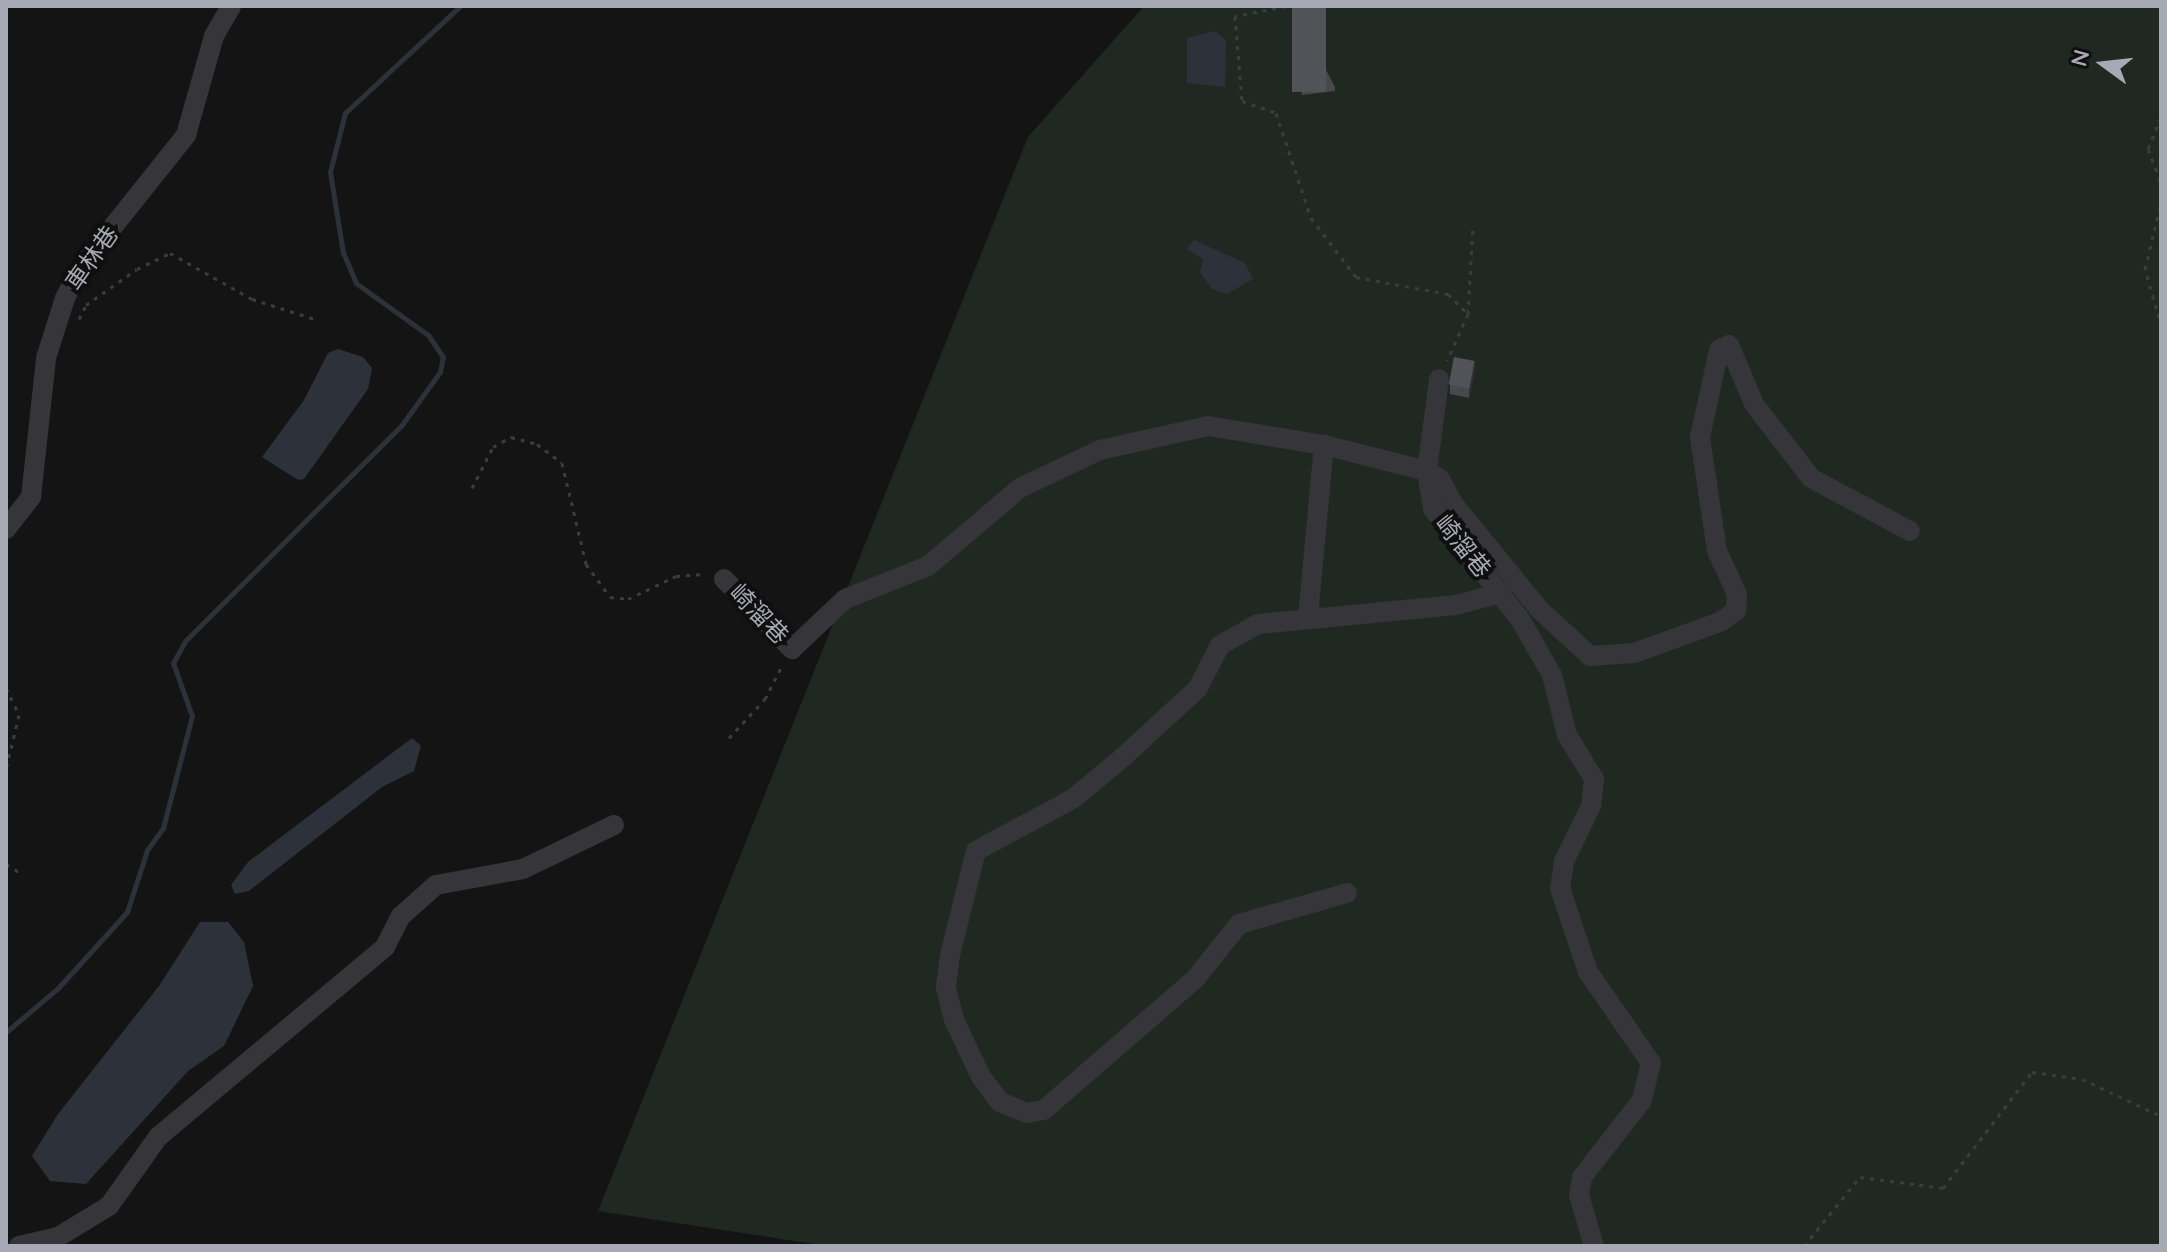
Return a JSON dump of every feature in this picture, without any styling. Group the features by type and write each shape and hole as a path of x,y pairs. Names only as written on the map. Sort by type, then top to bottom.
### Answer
{"street":[{"name":"車林巷","path":"6,529 31,497 46,358 65,298 84,263 186,135 214,36 231,6"},
{"path":"1439,379 1427,471 1440,479 1451,501 1540,610 1590,656 1634,653 1720,622 1736,611 1737,594 1717,551 1700,437 1719,350 1729,345 1754,404 1811,478 1910,531"},
{"name":"崎溜巷","path":"724,579 792,649 845,599 928,566 1020,488 1100,450 1208,426 1324,445 1427,471 1433,509 1501,593 1552,675 1567,735 1594,779 1591,806 1564,861 1560,888 1588,972 1651,1063 1642,1100 1582,1177 1579,1195 1594,1246"},
{"path":"1308,617 1324,445"},
{"path":"1347,893 1239,924 1195,979 1044,1110 1027,1113 1000,1102 981,1077 954,1020 946,987 950,955 976,851 1086,788 1198,688 1220,645 1258,624 1456,605 1501,593"},
{"path":"19,1246 58,1237 109,1206 158,1137 385,947 401,916 436,885 523,869 614,825"}],"path":[{"path":"1286,6 1235,16 1242,101 1276,113 1311,218 1356,277 1448,294 1468,314"},
{"path":"2161,117 2148,149 2161,183"},
{"path":"2159,318 2145,269 2161,203"},
{"path":"1439,379 1468,314 1473,225"},
{"path":"73,331 86,305 137,269 170,253 252,299 315,319"},
{"path":"472,488 493,447 511,437 537,444 562,463 586,564 610,597 628,599 676,576 703,573 724,579"},
{"path":"729,738 765,699 792,649"},
{"path":"6,688 19,715 6,769"},
{"path":"6,864 22,874"},
{"path":"1804,1246 1860,1177 1943,1188 2032,1072 2082,1079 2161,1116"}],"shaded area":[{"path":"1144,6 2161,6 2161,1246 827,1246 598,1211 1028,137"},
{"path":"1215,31 1226,40 1225,87 1187,83 1187,38"},
{"path":"1194,240 1245,263 1253,279 1227,294 1212,289 1200,272 1203,259 1187,249"},
{"path":"338,349 363,357 372,368 368,389 304,479 298,480 262,457 304,400 328,353"},
{"path":"412,738 421,746 414,771 382,787 249,891 235,894 231,885 248,862"},
{"path":"200,922 228,922 244,942 253,986 224,1046 188,1071 86,1184 50,1181 32,1156 58,1114 159,986"}],"building":[{"path":"1292,6 1326,6 1326,92 1292,92"},
{"path":"1454,357 1475,361 1469,388 1449,384"}],"waterway":[{"path":"6,1032 58,988 127,912 147,850 163,828 192,716 173,663 185,641 401,426 440,372 443,357 428,335 356,283 343,253 330,172 345,113 460,6"}]}
